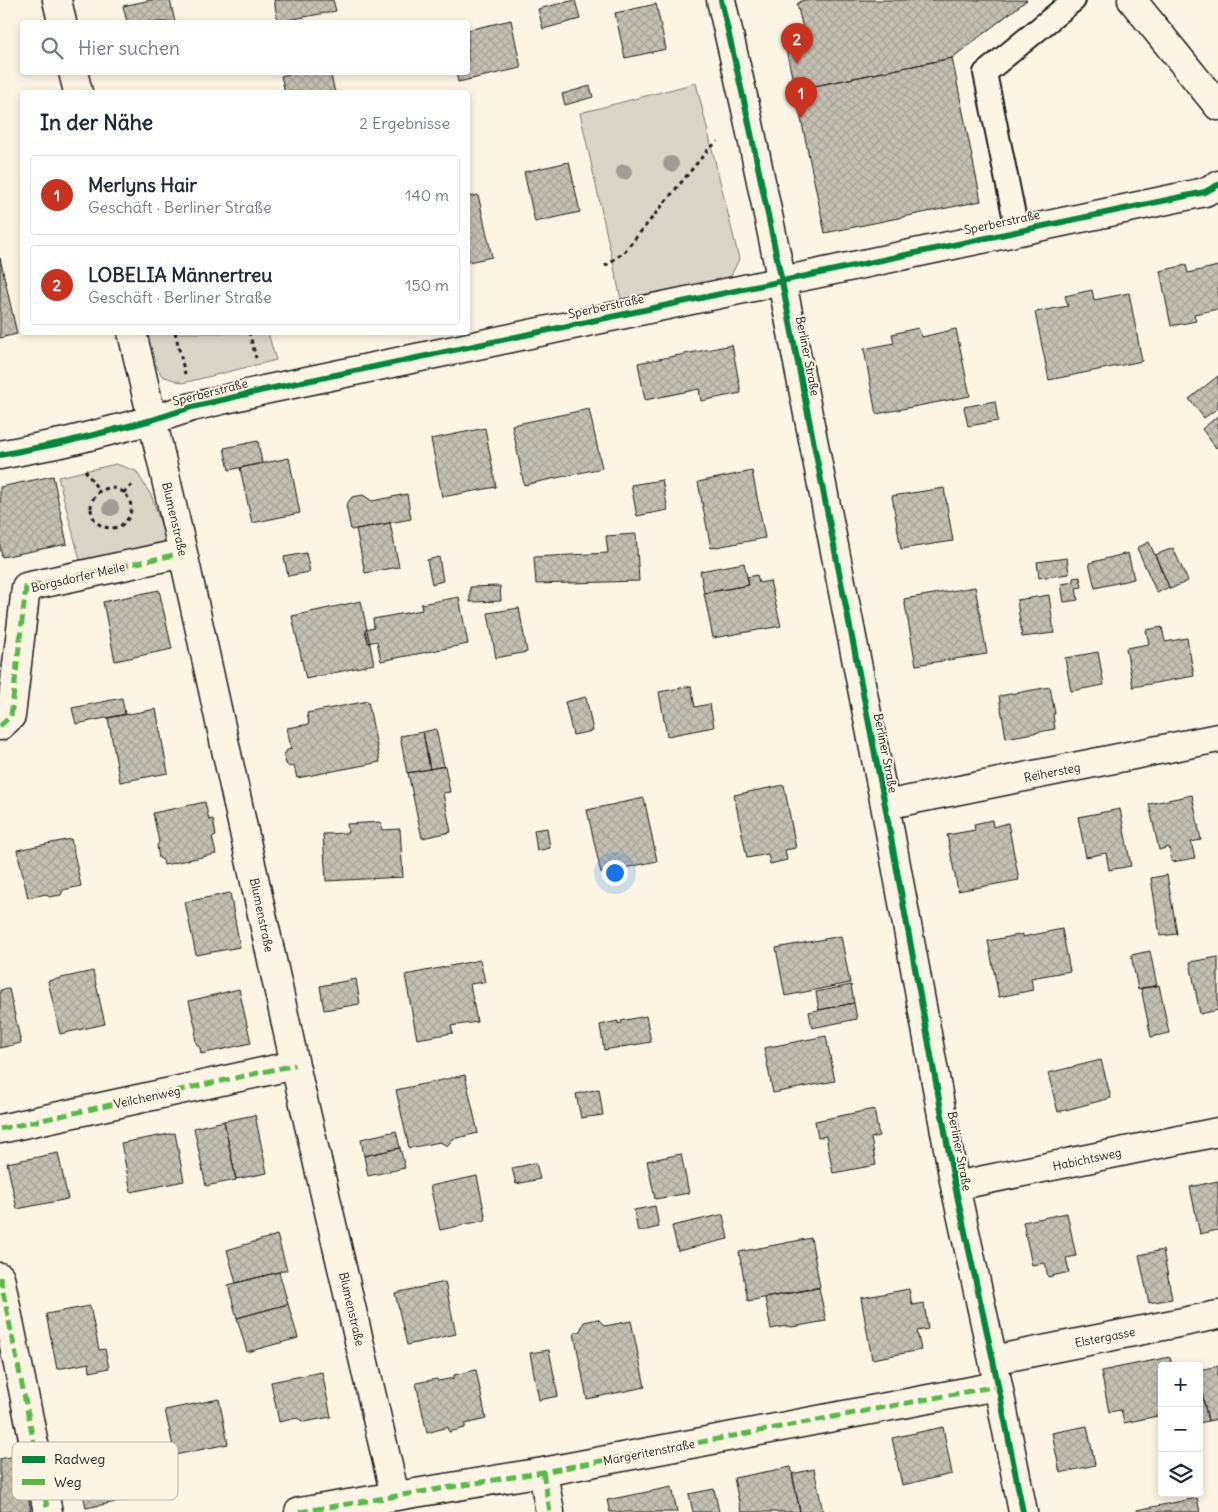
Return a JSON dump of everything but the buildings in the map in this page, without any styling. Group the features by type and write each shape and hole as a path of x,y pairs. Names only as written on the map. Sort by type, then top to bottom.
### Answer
{"street":[{"path":"57,0 62,20"},
{"name":"Berliner Straße","path":"721,0 782,282 885,805 955,1186 993,1360 1023,1512"},
{"path":"1132,0 1218,106"},
{"path":"74,75 78,90"},
{"name":"Sperberstraße","path":"0,455 66,442 152,420 192,407 273,388 782,282 1017,230 1205,192 1218,185"},
{"name":"Blumenstraße","path":"133,335 183,553 295,1065 395,1496"},
{"name":"Borgsdorfer Meile","path":"0,726 11,716 26,587 183,553"},
{"name":"Reihersteg","path":"885,805 1218,738"},
{"name":"Veilchenweg","path":"0,1129 295,1065"},
{"name":"Habichtsweg","path":"955,1186 1218,1132"},
{"path":"0,1277 34,1442"},
{"name":"Elstergasse","path":"993,1360 1218,1315"},
{"name":"Margeritenstraße","path":"299,1512 544,1472 997,1386"},
{"path":"544,1472 550,1512"}],"lane":[{"path":"1017,230 985,74 1074,0"}],"path":[{"path":"605,266 624,252 707,151 747,114"},
{"path":"176,335 192,407"},
{"path":"109,487 119,489 129,499 130,515 123,524 116,528 102,527 92,517 90,503 99,491 109,487"}],"shaded area":[{"path":"696,83 739,259 730,278 621,299 580,113"},
{"path":"144,335 269,335 276,360 183,383 162,376 149,353"},
{"path":"116,464 136,471 152,497 167,543 80,560 58,477"}],"marked path":[{"path":"0,726 11,716 26,587 183,553"},
{"path":"0,1129 295,1065"},
{"path":"0,1277 34,1442"},
{"path":"299,1512 543,1472 997,1386"},
{"path":"543,1472 550,1512"},
{"path":"46,1500 48,1512"}],"cycle path":[{"path":"721,0 782,282 885,805 955,1186 993,1360 1023,1512"},
{"path":"0,455 66,442 152,420 192,407 264,390 1205,192 1218,185"}],"place":[{"name":"LOBELIA Männertreu","path":"797,64"},
{"name":"Merlyns Hair","path":"801,118"}]}
